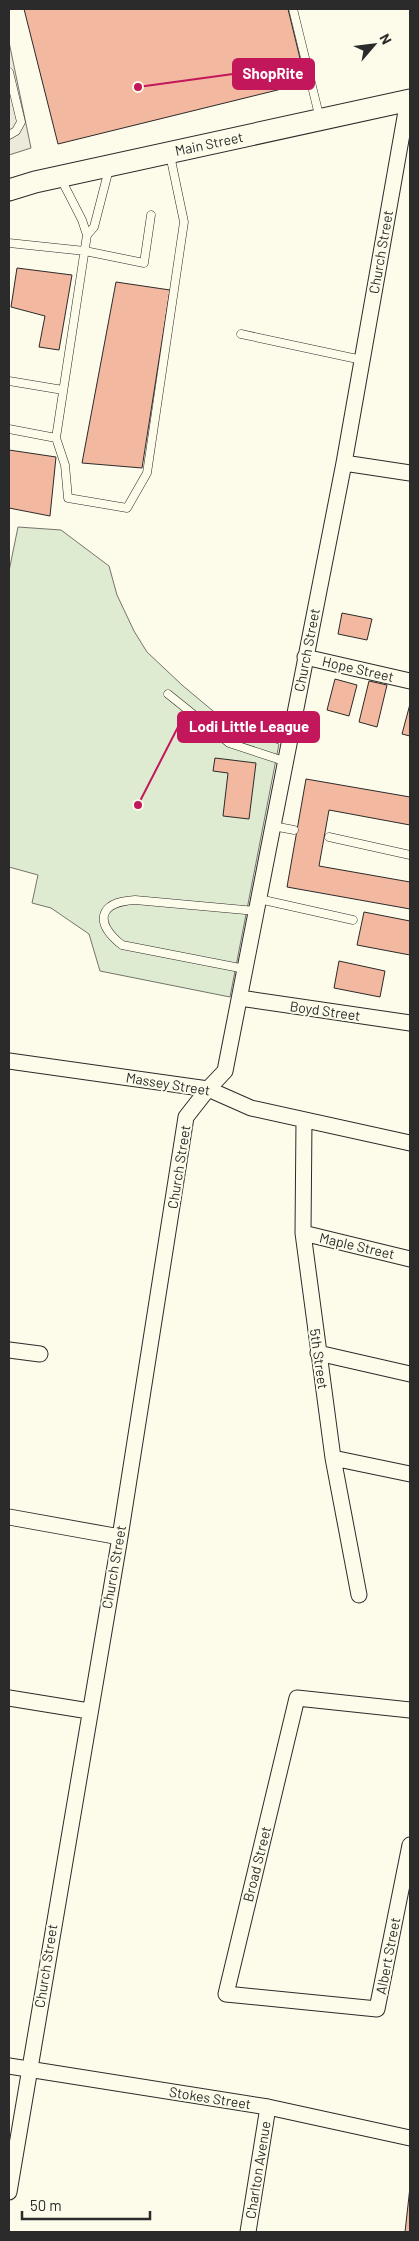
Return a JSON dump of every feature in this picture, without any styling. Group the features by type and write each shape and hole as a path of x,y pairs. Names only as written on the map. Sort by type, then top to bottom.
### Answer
{"main road":[{"name":"Main Street","path":"9,190 409,100"}],"street":[{"name":"Church Street","path":"9,2192 120,1537 186,1117 225,1071 246,969 284,761 344,463 409,100"},
{"path":"344,463 410,473"},
{"name":"Hope Street","path":"305,657 410,681"},
{"name":"Boyd Street","path":"240,998 410,1023"},
{"name":"Massey Street","path":"9,1061 208,1089 251,1108 410,1143"},
{"name":"5th Street","path":"304,1120 303,1233 332,1458 359,1595"},
{"name":"Maple Street","path":"303,1233 410,1259"},
{"path":"9,1350 40,1354"},
{"path":"318,1353 410,1374"},
{"path":"332,1458 410,1474"},
{"path":"9,1517 120,1537"},
{"path":"9,1698 89,1711"},
{"name":"Broad Street","path":"377,2009 226,1994 297,1698 410,1710"},
{"name":"Albert Street","path":"377,2009 410,1845"},
{"name":"Stokes Street","path":"9,2066 268,2107 410,2138"},
{"name":"Charlton Avenue","path":"248,2232 268,2107"}],"lane":[{"path":"293,9 320,120"},
{"path":"9,72 10,86 21,122 16,131 9,135"},
{"path":"60,177 79,213 87,235 56,438 65,466 68,498 127,508 147,473 184,222 170,153"},
{"path":"87,235 94,227 110,166"},
{"path":"9,243 85,252 144,263 151,216"},
{"path":"241,334 362,360"},
{"path":"9,381 63,390"},
{"path":"9,429 56,438"},
{"path":"168,694 229,743 284,761"},
{"path":"273,826 294,830"},
{"path":"329,837 410,855"},
{"path":"246,969 122,945 110,935 104,926 104,914 110,905 134,900 258,905 353,920"}],"green space":[{"path":"18,527 61,530 109,566 117,595 134,631 147,652 182,685 231,726 279,744 230,997 100,971 89,934 51,908 32,903 38,875 9,867 9,571"}],"shaded area":[{"path":"9,42 31,148 9,155"}],"building":[{"path":"24,9 288,9 306,83 58,144"},
{"path":"17,268 72,275 59,350 39,347 45,316 11,307"},
{"path":"116,282 170,290 142,468 82,463"},
{"path":"9,450 56,457 50,516 9,508"},
{"path":"342,613 372,619 367,640 338,634"},
{"path":"335,679 357,685 349,716 327,710"},
{"path":"369,681 387,685 377,727 359,722"},
{"path":"410,704 410,736 402,734"},
{"path":"215,758 256,763 249,819 223,816 228,773 213,771"},
{"path":"306,779 410,797 410,825 329,810 319,866 410,882 410,909 287,887"},
{"path":"364,912 410,921 410,955 357,945"},
{"path":"339,961 385,971 380,997 334,988"},
{"path":"410,2187 410,2232 405,2232"}],"place":[{"name":"ShopRite","path":"138,87"},
{"name":"Lodi Little League","path":"138,805"}]}
